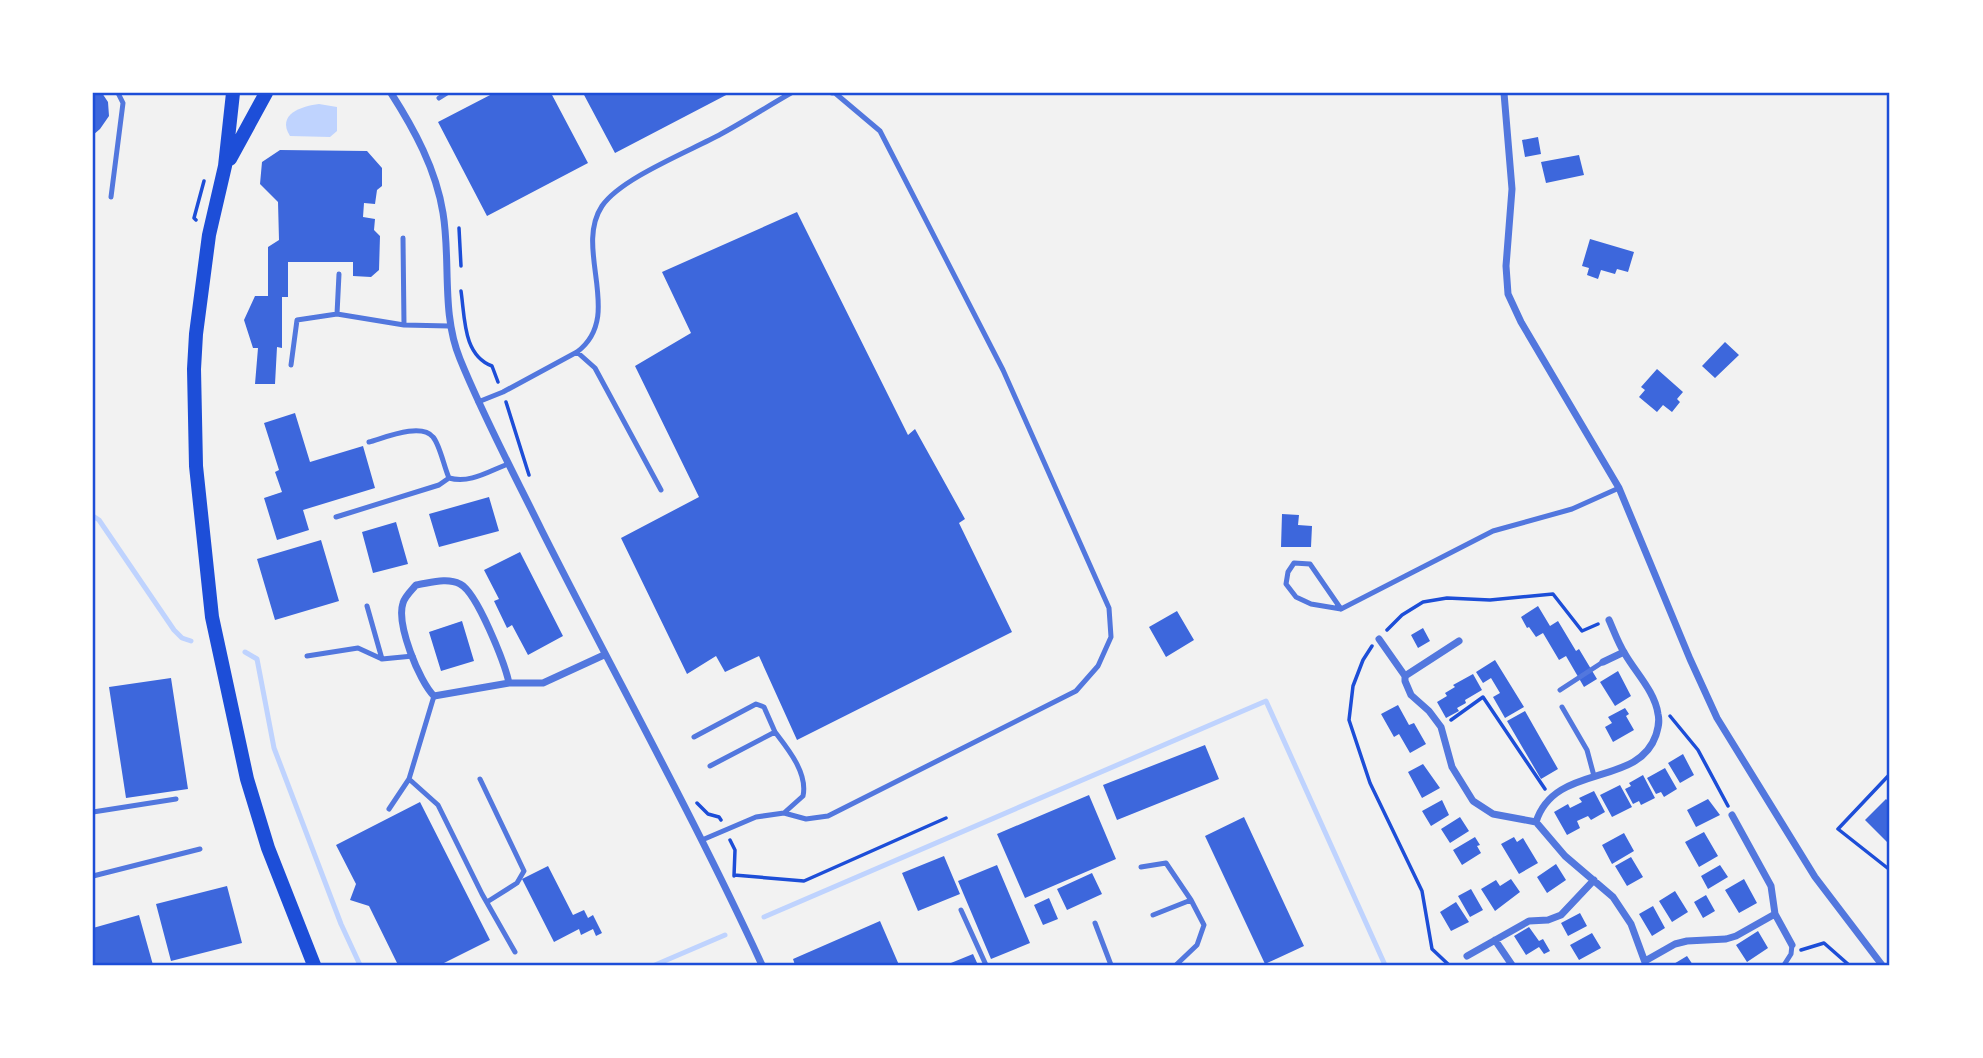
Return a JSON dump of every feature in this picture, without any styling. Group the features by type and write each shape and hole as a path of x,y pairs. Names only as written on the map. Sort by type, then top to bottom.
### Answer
{"main road":[{"path":"233,93 225,166 209,235 196,334 196,466 204,558 212,617 247,779 268,848 314,965"},
{"path":"225,166 266,93"}],"street":[{"path":"391,93 416,135 435,179 443,213 449,326 458,356 508,464 604,655 721,875 761,965"},
{"path":"1504,93 1512,189 1506,266 1507,294 1619,488 1717,718 1815,877 1882,965"},
{"path":"509,683 503,659 468,589 452,581 416,585 404,600 401,610 421,680 434,696 509,683 543,683 604,655"},
{"path":"1536,822 1551,797 1577,781 1641,758 1651,748 1659,726 1658,712 1644,682 1623,652 1609,620"},
{"path":"1379,639 1405,676 1411,695 1441,727 1452,767 1473,801 1493,814 1536,822 1565,856 1613,898 1631,924 1645,963 1675,944 1726,939 1775,914"},
{"path":"1405,676 1459,641"},
{"path":"1603,662 1623,652"},
{"path":"1732,815 1771,886 1775,914 1792,945"},
{"path":"1467,956 1528,921 1548,920 1561,915 1594,880"},
{"path":"1495,940 1512,965"}],"lane":[{"path":"111,197 123,103 118,93"},
{"path":"439,98 447,93"},
{"path":"478,401 503,392 587,345 597,322 597,278 591,232 603,205 626,184 722,134 791,93"},
{"path":"702,840 756,817 784,813 806,819 828,816 1076,691 1098,666 1111,637 1110,608 1009,383 972,310 880,131 832,93"},
{"path":"403,238 404,325"},
{"path":"337,314 339,274"},
{"path":"291,365 297,320 337,314 404,325 449,326"},
{"path":"578,352 595,368 661,490"},
{"path":"369,442 421,430 433,436 449,478"},
{"path":"449,478 470,480 508,464"},
{"path":"336,517 439,485 449,478"},
{"path":"1341,609 1310,564 1293,563 1287,572 1286,584 1296,597 1311,604 1341,609 1493,531 1572,509 1619,488"},
{"path":"368,606 382,659"},
{"path":"307,656 358,648 382,659 412,656"},
{"path":"1560,690 1603,662"},
{"path":"389,809 409,779 434,696"},
{"path":"694,737 756,704 764,707 775,732 788,749 804,780 803,796 784,813"},
{"path":"1562,707 1587,750 1594,776"},
{"path":"710,766 775,732"},
{"path":"409,779 438,804 515,952"},
{"path":"480,779 524,871 517,883 487,902"},
{"path":"93,812 176,799"},
{"path":"93,876 200,849"},
{"path":"1141,867 1166,863 1204,925 1197,945 1176,965"},
{"path":"1153,915 1191,900"},
{"path":"961,910 986,965"},
{"path":"1095,923 1111,965"},
{"path":"1784,965 1791,954 1792,945"}],"path":[{"path":"457,219 461,251 460,272"},
{"path":"460,283 467,333 474,354 482,362 492,366 532,482"},
{"path":"1449,965 1432,949 1422,891 1370,783 1349,720 1353,686 1363,660 1402,615 1423,603 1447,598 1490,600 1553,594 1582,631 1609,620"},
{"path":"1441,727 1483,697 1551,797"},
{"path":"1658,712 1665,712 1675,721 1698,750 1732,815"},
{"path":"1890,774 1838,829 1890,869"},
{"path":"697,803 708,814 719,817 735,850 733,874 738,886"},
{"path":"733,874 804,881 946,818"},
{"path":"1792,945 1797,951 1824,943 1849,965"}],"water":[{"path":"319,104 337,107 337,131 330,137 290,136 286,122 293,112"}],"building":[{"path":"93,93 102,93 108,102 109,116 93,135"},
{"path":"494,93 551,93 588,163 487,216 438,122"},
{"path":"583,93 730,93 615,153"},
{"path":"1538,137 1541,154 1525,157 1522,140"},
{"path":"280,150 367,151 382,168 382,186 377,190 375,204 364,203 363,217 375,219 374,230 380,236 379,270 371,277 353,276 353,262 288,262 288,297 282,297 282,348 277,347 275,384 255,384 258,348 253,348 244,320 255,296 268,296 268,247 279,240 278,202 260,184 262,162"},
{"path":"1579,155 1584,175 1546,183 1541,162"},
{"path":"797,212 908,435 915,429 965,519 959,523 1012,632 797,740 759,656 725,672 716,656 687,674 621,538 699,497 635,366 691,333 662,272"},
{"path":"1590,239 1634,252 1628,272 1617,269 1615,274 1601,270 1598,279 1587,275 1589,268 1582,266"},
{"path":"1725,342 1739,355 1715,378 1702,366"},
{"path":"1657,369 1683,392 1677,399 1680,402 1672,412 1663,405 1657,412 1639,397 1645,390 1641,387"},
{"path":"295,413 310,462 363,446 375,488 303,510 309,530 277,540 264,498 282,492 275,472 279,470 264,423"},
{"path":"489,497 499,531 439,547 429,514"},
{"path":"1282,514 1299,515 1298,525 1312,526 1311,547 1281,547"},
{"path":"396,522 408,564 373,573 362,532"},
{"path":"321,540 339,601 275,620 257,559"},
{"path":"520,552 563,636 528,655 512,625 507,628 494,601 499,599 484,570"},
{"path":"1538,606 1550,626 1558,621 1597,679 1584,687 1566,656 1559,660 1543,633 1536,637 1529,627 1527,628 1521,617"},
{"path":"1177,611 1194,640 1166,657 1149,627"},
{"path":"462,621 474,661 441,671 429,632"},
{"path":"1423,628 1430,641 1418,648 1411,635"},
{"path":"1495,660 1524,707 1505,718 1493,697 1500,693 1491,678 1483,683 1476,672"},
{"path":"1618,671 1631,696 1615,706 1600,682"},
{"path":"1473,674 1482,690 1465,700 1466,703 1457,708 1459,711 1446,718 1437,702 1447,696 1445,693 1455,687 1453,685"},
{"path":"171,678 188,789 126,798 109,687"},
{"path":"1398,705 1409,725 1414,723 1426,744 1410,753 1399,734 1394,737 1381,714"},
{"path":"1625,708 1629,714 1626,716 1634,730 1613,742 1605,727 1612,723 1608,717"},
{"path":"1525,711 1558,769 1541,779 1507,721"},
{"path":"1205,745 1219,779 1117,820 1103,785"},
{"path":"1683,754 1694,775 1680,783 1668,763"},
{"path":"1423,764 1440,788 1422,798 1408,772"},
{"path":"1665,768 1677,789 1664,797 1661,792 1656,794 1647,778"},
{"path":"1643,775 1655,798 1641,805 1639,801 1633,804 1625,789 1631,786 1629,783"},
{"path":"1620,785 1632,807 1612,817 1600,795"},
{"path":"1594,791 1605,812 1591,820 1588,816 1577,821 1580,828 1567,835 1554,812 1568,804 1570,808 1582,802 1579,798"},
{"path":"1089,795 1116,859 1025,898 997,834"},
{"path":"1708,799 1720,815 1696,827 1687,810"},
{"path":"1886,799 1890,803 1890,845 1865,820"},
{"path":"1442,800 1449,815 1431,826 1422,811"},
{"path":"420,802 490,940 440,965 398,965 369,906 350,900 356,884 336,845"},
{"path":"1244,817 1304,946 1265,964 1205,836"},
{"path":"1460,817 1469,831 1450,843 1441,829"},
{"path":"1704,832 1718,856 1699,867 1685,842"},
{"path":"1624,833 1634,851 1612,864 1602,845"},
{"path":"1475,837 1481,853 1462,865 1453,850"},
{"path":"1514,837 1517,842 1523,838 1538,863 1519,874 1501,844"},
{"path":"944,856 960,894 918,911 902,873"},
{"path":"1631,857 1643,877 1627,886 1615,866"},
{"path":"1556,864 1566,880 1547,893 1537,877"},
{"path":"997,865 1030,943 991,959 958,881"},
{"path":"1720,865 1728,877 1708,889 1701,876"},
{"path":"548,866 573,915 584,910 588,918 593,915 602,933 596,936 593,929 581,935 579,929 554,942 522,879"},
{"path":"1092,873 1102,894 1067,910 1057,889"},
{"path":"1511,879 1520,892 1495,911 1481,889 1496,880 1500,886"},
{"path":"1744,879 1757,903 1739,913 1725,890"},
{"path":"227,886 242,943 171,961 156,904"},
{"path":"1471,889 1483,910 1470,917 1458,896"},
{"path":"1675,891 1688,912 1672,922 1659,901"},
{"path":"1706,895 1715,911 1703,918 1694,902"},
{"path":"1049,898 1058,919 1043,925 1034,905"},
{"path":"1456,902 1469,922 1451,931 1440,912"},
{"path":"1653,906 1665,928 1652,936 1639,914"},
{"path":"1580,913 1587,926 1568,936 1561,923"},
{"path":"139,915 153,965 93,965 93,928"},
{"path":"880,921 899,965 795,965 793,959"},
{"path":"1529,927 1539,941 1543,939 1550,951 1544,954 1539,947 1526,955 1514,936"},
{"path":"1758,931 1768,948 1747,962 1736,945"},
{"path":"1592,933 1601,948 1579,960 1570,945"},
{"path":"973,954 978,965 946,965"},
{"path":"1687,956 1693,965 1672,965"}],"waterway":[{"path":"93,516 99,520 174,630 182,638 191,641"},
{"path":"245,652 257,659 274,748 341,924 360,965"},
{"path":"764,917 1266,701 1385,965"},
{"path":"655,965 725,935"}]}
